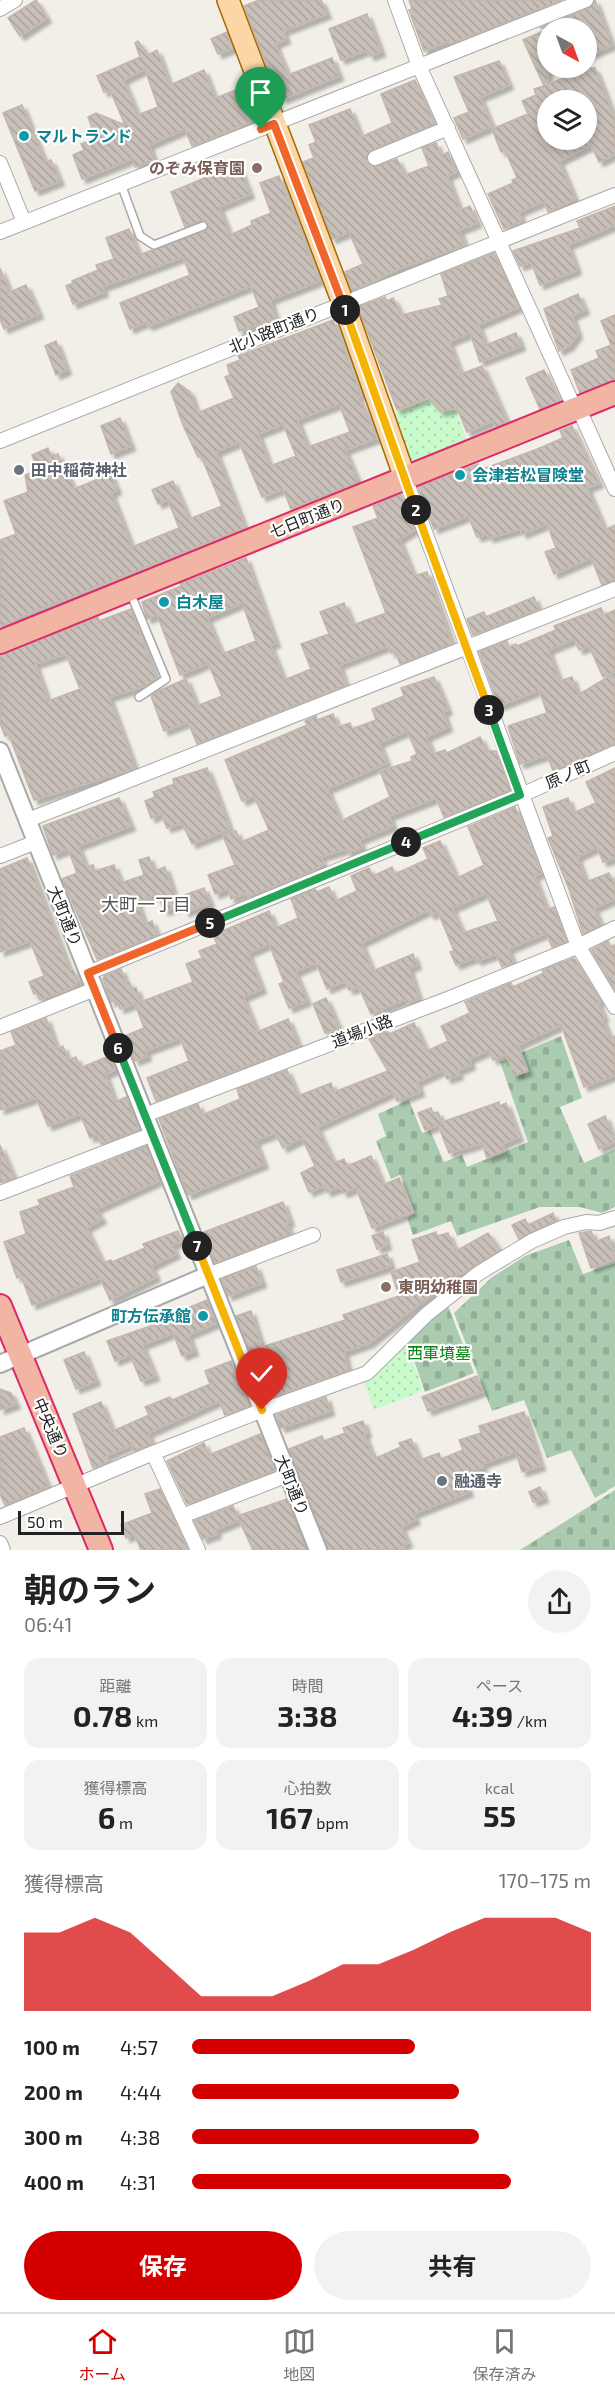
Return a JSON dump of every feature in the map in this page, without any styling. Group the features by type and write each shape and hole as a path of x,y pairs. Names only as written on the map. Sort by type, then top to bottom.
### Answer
{"highway":[{"name":"七日町通り","path":"0,642 615,393"},
{"name":"中央通り","path":"0,1306 10,1360 75,1485 101,1550"}],"main road":[{"path":"228,0 405,478"}],"street":[{"path":"0,9 15,0"},
{"path":"395,0 419,66 615,489"},
{"path":"0,232 586,0"},
{"path":"375,158 448,128"},
{"path":"0,163 24,222"},
{"name":"北小路町通り","path":"0,441 615,195"},
{"path":"405,478 520,795 578,946 615,1007"},
{"path":"28,820 615,589"},
{"name":"大町通り","path":"0,750 318,1550"},
{"name":"原ノ町","path":"88,973 520,795 615,753"},
{"path":"0,856 36,842"},
{"name":"道場小路","path":"145,1115 578,946 615,928"},
{"path":"0,1027 94,990"},
{"path":"0,1193 153,1134"},
{"path":"0,1517 262,1410 367,1373 427,1314 480,1273 532,1241 564,1227 586,1222 599,1223 615,1218"},
{"path":"10,1360 208,1275 313,1235"},
{"path":"153,1453 198,1550"},
{"path":"182,1516 288,1475"},
{"path":"0,1543 3,1550"}],"lane":[{"path":"121,184 140,236 154,245 203,226"},
{"path":"129,590 166,679 139,697"}],"green space":[{"path":"448,392 468,442 411,463 393,414"},
{"path":"561,1036 582,1098 560,1107 584,1163 615,1149 615,1207 602,1213 580,1207 540,1207 457,1236 451,1221 413,1235 407,1218 415,1213 400,1175 391,1179 376,1141 386,1136 378,1114 409,1100 422,1133 430,1130 444,1162 462,1155 467,1167 528,1142 500,1062"},
{"path":"569,1240 583,1274 615,1263 615,1486 595,1498 571,1450 547,1458 524,1400 492,1411 454,1313 491,1278 525,1256"},
{"name":"西軍墳墓","path":"448,1306 474,1373 425,1392 406,1337 430,1317"},
{"path":"405,1338 423,1391 374,1410 364,1381"},
{"path":"615,1490 615,1550 520,1550"}],"building":[{"path":"36,0 47,18 20,36 8,18"},
{"path":"259,0 321,0 327,14 283,31 286,39 275,44 288,75 332,58 339,76 283,99 274,76 271,77 244,6"},
{"path":"409,0 562,0 451,44 449,41 424,51 409,10 412,9"},
{"path":"595,0 612,45 597,51 597,18 564,18 589,8"},
{"path":"367,14 381,52 370,56 367,50 341,60 329,29"},
{"path":"227,32 233,48 218,54 211,39"},
{"path":"537,34 537,71 523,40"},
{"path":"138,41 148,55 157,50 170,85 204,70 215,98 247,86 259,118 192,146 185,129 149,145 154,160 135,167 132,159 82,179 73,155 84,150 81,144 92,140 88,129 92,128 88,117 96,113 125,125 110,90 104,92 97,76 140,57 135,43","holes":["145,69 158,107 138,115 123,80"]},
{"path":"499,61 509,85 480,97 492,126 463,139 454,118 469,112 454,77"},
{"path":"597,73 615,119 615,154 599,162 593,150 597,150 597,90 537,90 537,150 581,150 559,161 575,199 548,212 544,201 519,212 522,221 504,229 488,194 513,183 512,180 517,178 505,150 501,152 492,129 528,114 522,101 536,95 534,89 544,86 540,78 548,78 548,84 564,78 597,78"},
{"path":"415,80 435,124 372,150 366,156 367,162 374,167 397,159 405,175 429,166 422,148 436,143 441,156 448,152 456,172 447,176 460,210 470,206 477,223 459,230 465,245 400,268 352,291 345,272 363,264 349,232 332,239 303,162 314,158 309,145 316,142 309,125 350,109 361,137 392,123 381,94"},
{"name":"マルトランド","path":"22,105 45,162 51,160 60,181 35,191 3,113"},
{"path":"238,164 250,194 219,207 230,235 252,225 251,221 271,213 260,183 279,176 319,281 270,300 276,318 239,331 234,317 259,307 251,286 148,326 146,322 130,329 120,303 190,275 183,257 102,287 104,292 73,304 66,286 98,270 96,265 114,259 106,238 129,229 139,255 207,230 208,225 203,220 185,227 171,192"},
{"path":"615,206 615,225 568,245 577,270 540,285 531,262 520,266 513,251 580,228 577,221"},
{"path":"494,253 519,307 478,325 486,345 516,333 521,346 480,362 470,333 449,342 461,374 482,366 507,422 496,427 493,421 467,432 457,408 441,412 428,398 397,410 358,307 385,297 387,301 393,298 402,315 442,305 439,299 448,296 441,274"},
{"path":"0,268 10,292 26,285 39,314 4,329 0,319"},
{"path":"578,294 585,310 572,316 578,334 569,346 559,351 544,309"},
{"path":"615,315 615,380 580,393 571,370 599,358 596,351 611,345 601,321"},
{"path":"333,320 361,395 358,396 377,438 345,450 357,479 354,484 291,509 283,489 262,497 239,442 216,452 245,528 0,627 0,540 16,534 4,501 28,492 25,475 38,470 32,455 48,448 51,456 58,454 74,489 98,479 95,472 108,467 117,490 111,493 132,547 179,528 168,500 158,504 152,490 173,481 189,519 222,506 201,456 198,457 183,425 171,392 178,383 190,392 197,413 234,398 225,377 230,375 227,365 240,360 238,356","holes":["339,404 350,432 308,447 297,420","283,424 296,456 270,466 258,434"]},
{"path":"56,341 67,370 56,375 45,346"},
{"path":"544,370 560,401 540,409 526,378"},
{"path":"120,418 131,446 111,454 101,426"},
{"path":"572,426 599,483 587,488 605,530 615,525 615,580 602,585 591,558 554,574 545,552 556,548 547,524 522,534 521,529 489,538 488,534 477,537 468,516 434,529 418,487 478,464 480,470 535,450 563,438 560,431"},
{"path":"401,494 414,530 399,539 414,576 427,572 452,644 400,664 395,651 391,653 388,646 339,665 346,685 197,744 188,722 164,731 151,696 160,690 186,679 197,706 222,696 208,663 180,675 157,615 147,619 142,602 246,558 276,643 270,645 284,680 311,669 301,644 329,634 320,612 344,603 353,625 386,613 353,527 378,518 373,506","holes":["242,603 256,641 222,654 207,618"]},
{"path":"534,597 539,609 473,635 467,619 484,612 486,617"},
{"path":"601,608 604,615 615,610 615,671 603,677 589,646 579,650 574,639 548,650 560,681 572,677 578,695 611,675 615,683 615,744 553,771 547,755 520,764 508,726 547,713 539,690 499,706 479,652 507,641 509,647 516,644 517,646 556,630 554,626"},
{"path":"131,609 156,679 147,685 109,697 135,768 34,800 9,735 5,736 0,723 0,655 98,617 99,621","holes":["66,654 80,689 48,701 35,664"]},
{"path":"434,677 448,710 443,712 448,727 426,737 433,754 445,750 447,753 480,737 487,751 496,751 511,790 444,817 436,798 389,816 393,826 359,840 362,847 348,853 346,849 320,857 324,864 309,872 248,896 246,893 231,899 228,889 215,894 208,875 235,865 223,836 236,831 241,842 269,830 254,796 242,801 225,760 307,725 305,721 316,716 317,720 333,714 338,727 350,723 352,729 376,720 372,709 404,696 401,688","holes":["407,731 417,754 411,757 412,761 380,771 390,797 341,821 327,789 387,763 379,743"]},
{"path":"207,768 230,829 192,844 182,823 167,828 161,814 151,818 145,801 155,797 153,792 174,784 173,779"},
{"path":"615,768 615,858 603,862 597,847 577,857 586,882 609,873 615,886 615,899 594,908 601,925 583,934 569,889 548,838 553,836 543,807 568,798 573,813 596,803 586,782"},
{"path":"119,798 131,826 78,846 86,867 93,865 95,871 114,865 121,883 144,875 139,860 149,857 154,871 165,867 178,906 164,911 158,894 137,902 145,924 152,921 157,935 97,959 62,879 77,873 68,849 53,855 43,826"},
{"path":"515,807 541,873 534,876 547,910 554,907 567,941 552,947 546,933 508,949 513,962 502,967 496,954 477,961 476,957 456,965 450,952 454,951 438,912 430,915 428,910 361,943 373,971 413,954 417,965 409,968 419,999 407,1003 406,999 371,1014 359,987 349,990 345,981 327,989 316,963 295,972 307,1001 289,1008 279,984 284,982 269,944 248,953 262,989 243,997 257,1032 288,1019 299,1046 156,1101 147,1078 189,1061 180,1038 145,1051 147,1056 135,1061 125,1036 144,1028 135,1004 193,982 186,964 202,958 199,951 217,944 213,935 269,911 276,928 298,918 291,899 315,889 317,892 329,887 335,901 357,891 351,876 369,868 373,876 392,867 395,874 428,859 423,848 440,841 457,878 484,865 468,827","holes":["486,893 498,921 463,933 452,908"]},
{"path":"27,858 70,971 73,970 78,981 74,987 40,1000 37,993 34,994 29,982 44,976 30,941 0,952 0,869"},
{"path":"204,888 210,903 185,912 179,897"},
{"path":"608,941 611,947 615,945 615,990 591,950"},
{"path":"574,958 601,1001 598,1003 610,1038 615,1036 615,1075 584,1087 561,1025 518,1045 528,1071 514,1076 506,1055 493,1060 489,1050 469,1059 471,1065 457,1071 459,1075 447,1079 443,1070 417,1082 420,1092 397,1101 393,1092 317,1127 334,1163 344,1159 347,1166 371,1156 383,1185 399,1178 412,1212 372,1228 356,1188 343,1193 341,1187 327,1192 324,1186 309,1192 301,1173 315,1166 302,1138 283,1148 275,1133 255,1141 264,1164 188,1195 159,1119 198,1104 202,1115 240,1099 237,1089 287,1070 298,1096 331,1083 334,1092 388,1071 369,1039 388,1031 389,1034 414,1023 427,1051 448,1041 441,1026 470,1013 465,1002 511,983 513,987 544,973 542,970"},
{"path":"121,969 126,983 129,982 132,989 136,988 141,1001 120,1009 117,1000 111,1002 103,979 104,976"},
{"path":"326,998 339,1028 325,1033 313,1004"},
{"path":"46,1018 57,1049 63,1046 68,1060 76,1057 80,1068 109,1056 115,1070 105,1074 115,1102 126,1097 139,1130 101,1144 97,1135 90,1138 80,1114 48,1126 36,1098 0,1110 0,1051 16,1045 11,1032"},
{"path":"499,1102 500,1106 506,1103 519,1137 502,1144 505,1151 487,1158 482,1143 449,1153 438,1125 425,1130 418,1113 431,1108 433,1113 438,1112 442,1122"},
{"path":"605,1116 615,1141 599,1149 588,1124"},
{"path":"0,1145 14,1178 0,1183"},
{"path":"146,1146 158,1181 96,1209 102,1219 86,1228 103,1263 111,1260 112,1262 145,1248 143,1244 178,1231 182,1241 172,1245 176,1254 151,1266 156,1277 110,1300 100,1278 32,1305 21,1276 17,1278 4,1242 26,1234 20,1212 40,1205 38,1200 74,1187 70,1176"},
{"path":"283,1202 290,1222 286,1223 291,1234 215,1263 204,1232"},
{"path":"553,1213 556,1221 519,1239 512,1225 525,1219 528,1225"},
{"path":"591,1231 595,1242 609,1236 615,1259 591,1268 579,1233"},
{"path":"383,1232 387,1245 377,1249 372,1236"},
{"path":"436,1232 437,1236 448,1233 456,1251 488,1233 500,1250 467,1271 433,1283 436,1291 369,1343 344,1352 348,1370 269,1398 236,1316 251,1311 262,1347 345,1320 343,1315 399,1296 391,1272 420,1262 412,1240"},
{"path":"387,1254 391,1266 341,1282 337,1270"},
{"path":"256,1266 262,1283 228,1296 222,1279"},
{"path":"207,1300 216,1323 188,1335 194,1351 182,1356 173,1333 142,1345 155,1376 141,1381 130,1355 115,1361 107,1341 165,1321 163,1318"},
{"path":"84,1352 96,1381 76,1389 64,1360"},
{"path":"231,1361 249,1406 225,1415 219,1401 148,1433 152,1444 134,1451 131,1445 106,1456 108,1462 93,1468 73,1414 101,1402 113,1431 149,1415 145,1407 170,1397 172,1400 210,1384 205,1371"},
{"path":"477,1376 483,1391 428,1411 422,1397"},
{"path":"0,1389 11,1393 16,1404 0,1410"},
{"path":"326,1397 330,1411 281,1428 276,1415"},
{"path":"524,1412 541,1466 522,1472 516,1452 462,1474 469,1492 413,1514 416,1520 401,1527 408,1543 403,1545 405,1550 328,1550 289,1449 322,1436 324,1441 345,1433 343,1428 363,1421 367,1433 364,1434 372,1455 375,1454 376,1458 401,1447 399,1443 411,1439 420,1460 439,1453 441,1459 463,1450 459,1440 481,1433 479,1426"},
{"path":"24,1428 48,1486 5,1505 0,1494 0,1437"},
{"path":"260,1434 275,1470 187,1504 167,1461 204,1443 209,1455"},
{"path":"540,1487 544,1498 533,1502 529,1492"},
{"path":"160,1489 188,1550 141,1550 134,1534 126,1538 121,1525 152,1513 145,1494"},
{"path":"287,1499 307,1550 253,1550 239,1520 215,1530 217,1534 203,1539 194,1521 233,1506 237,1516"}],"place":[{"name":"マルトランド","path":"24,136"},
{"name":"のぞみ保育園","path":"257,168"},
{"name":"田中稲荷神社","path":"19,470"},
{"name":"会津若松冒険堂","path":"460,475"},
{"name":"白木屋","path":"164,602"},
{"name":"東明幼稚園","path":"386,1287"},
{"name":"町方伝承館","path":"203,1316"},
{"name":"融通寺","path":"442,1481"}],"district":[{"name":"大町一丁目","path":"146,905"}],"route":[{"path":"261,129 274,124 348,316 520,795 88,973 262,1410"}]}
